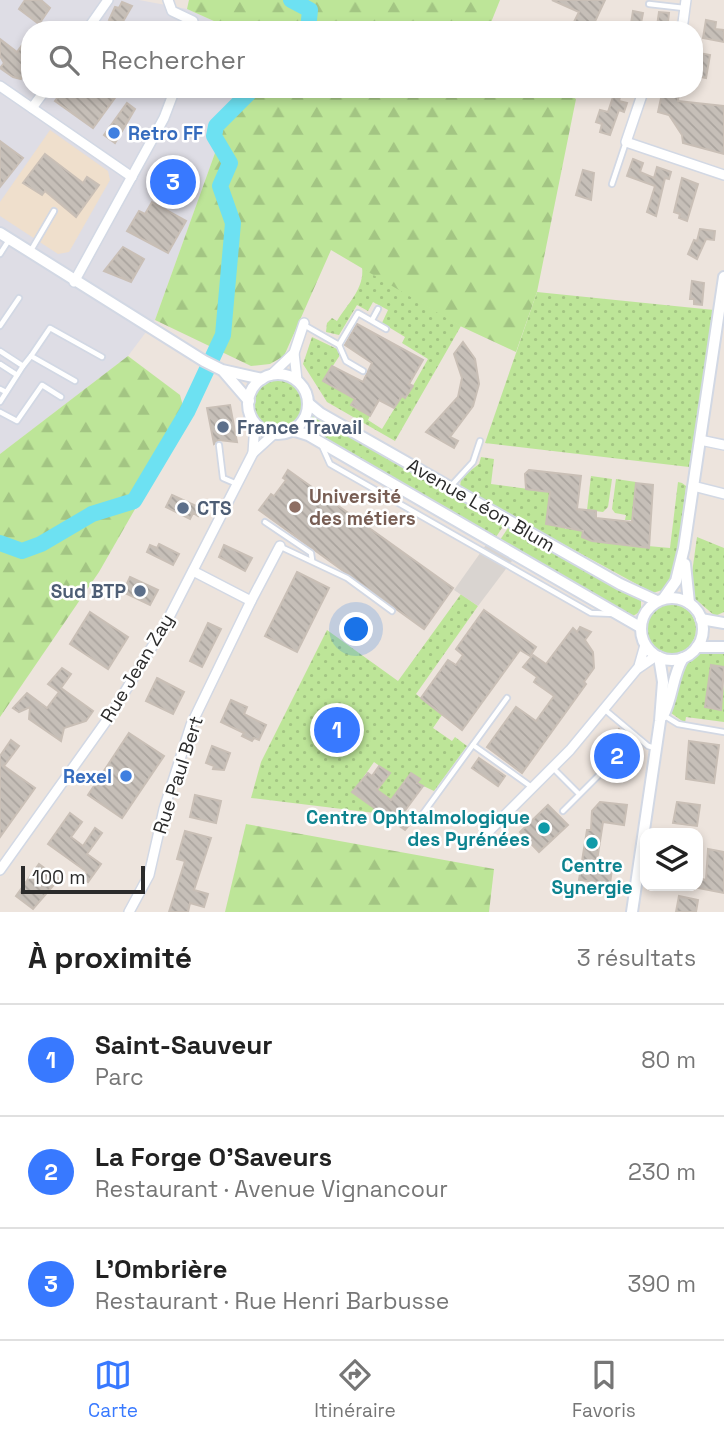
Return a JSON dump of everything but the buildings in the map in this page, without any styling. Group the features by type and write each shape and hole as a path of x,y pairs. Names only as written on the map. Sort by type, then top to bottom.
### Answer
{"street":[{"path":"93,21 108,0"},
{"path":"169,0 172,11 187,21"},
{"path":"0,86 132,177"},
{"path":"32,108 39,98"},
{"path":"74,282 164,118 172,98"},
{"path":"641,98 626,142 724,176"},
{"path":"5,236 74,282 204,361 219,368 266,377 289,376 297,380 303,387 308,403 304,419 292,430 275,433 256,423 248,401 219,368"},
{"path":"632,912 662,718 663,682 657,657 645,645 640,627 649,607 661,600 676,581 684,548 724,279"},
{"path":"248,401 255,385 293,353 304,324"},
{"path":"293,353 297,380"},
{"name":"Avenue Léon Blum","path":"308,403 320,414 639,595 661,600"},
{"name":"Rue Jean Zay","path":"0,870 112,713 164,627 253,453 256,423"},
{"name":"Avenue Léon Blum","path":"292,430 320,442 620,613 640,627"},
{"name":"Rue Jean Zay","path":"253,453 275,433"},
{"path":"700,440 724,445"},
{"path":"693,486 724,494"},
{"name":"Rue Paul Bert","path":"130,912 149,874 164,809 191,725 280,546"},
{"path":"662,718 669,704 676,669 683,658 697,648 701,639 701,620 689,603 684,548"},
{"path":"193,571 251,601"},
{"path":"661,600 689,603"},
{"path":"701,620 724,623"},
{"path":"638,669 645,645"},
{"path":"697,648 724,647"},
{"path":"489,831 554,768 638,669 657,657 683,658"}],"lane":[{"path":"649,4 686,4"},
{"path":"612,184 626,142"},
{"path":"29,252 54,211"},
{"path":"0,254 5,236"},
{"path":"0,326 19,298"},
{"path":"372,320 378,310"},
{"path":"339,345 358,313 386,329"},
{"path":"304,324 339,345 346,361 363,371"},
{"path":"0,402 50,328 102,357"},
{"path":"0,352 23,366"},
{"path":"30,356 75,381"},
{"path":"0,364 17,375"},
{"path":"0,412 17,421 42,385 61,397"},
{"path":"0,389 6,393"},
{"path":"450,487 473,462 480,441"},
{"path":"320,442 330,464 591,613 608,616 620,613"},
{"path":"219,445 223,478 237,485"},
{"path":"265,522 311,553 312,561"},
{"path":"280,546 348,578 392,611"},
{"path":"535,565 541,584"},
{"path":"419,820 507,698"},
{"path":"604,709 648,746 656,748"},
{"path":"662,718 678,724 724,732"},
{"path":"473,745 534,788"},
{"path":"554,768 579,794"},
{"path":"563,811 598,775"}],"shaded area":[{"path":"0,0 139,0 187,9 214,21 21,21 21,98 235,98 155,320 128,356 0,454"},
{"path":"50,130 108,171 110,180 69,252 58,254 0,216 0,202"},
{"path":"488,542 515,557 478,606 454,590"}],"green space":[{"path":"189,0 500,0 492,21 214,21 187,9"},
{"path":"235,98 576,99 537,292 516,352 460,326 331,250 284,356 270,364 251,366 155,320"},
{"path":"362,267 461,326 395,441 327,402 303,364 312,337 337,349 340,355 323,381 355,398 352,405 370,416 368,420 382,429 402,396 406,398 428,359 402,343 405,337 382,323 388,310 373,302 368,311 357,305 339,335 326,332 327,323 332,318 337,321 358,290"},
{"path":"537,292 714,310 689,467 485,443"},
{"path":"128,356 180,395 183,406 178,434 99,572 0,717 0,454"},
{"path":"279,378 296,386 304,403 296,420 279,428 262,420 254,403 262,386"},
{"path":"311,415 317,415 506,522 496,537 304,429"},
{"path":"481,457 494,459 491,484 550,492 546,524 565,529 583,529 593,541 670,548 678,482 682,483 686,486 675,576 662,590 653,593 460,488 461,478 479,464"},
{"path":"591,476 612,479 608,507 603,512 587,510"},
{"path":"616,479 636,482 632,520 625,520 626,515 615,513 612,509"},
{"path":"510,525 641,600 641,611 633,616 500,540"},
{"path":"697,537 724,548 724,612 715,616 693,597 691,580"},
{"path":"461,594 478,606 416,694 442,715 433,728 452,741 455,737 467,746 434,791 417,783 420,779 389,803 377,790 389,773 374,762 353,792 383,814 251,798 261,762 327,630 398,681"},
{"path":"671,604 688,612 696,629 688,646 671,654 654,646 646,629 654,612"},
{"path":"705,651 724,653 724,667 711,665 705,707 720,709 724,685 724,722 686,717 685,723 671,713 676,684 688,661"},
{"path":"246,824 494,869 489,912 225,912"}],"waterway":[{"path":"291,0 310,10 309,21"},
{"path":"0,543 22,551 41,544 92,514 134,501 187,412 223,335 233,223 220,186 230,163 214,136 216,126 244,98"}],"place":[{"name":"Retro FF","path":"114,133"},
{"name":"L'Ombrière","path":"173,182"},
{"name":"France Travail","path":"223,427"},
{"name":"Université des métiers","path":"295,507"},
{"name":"CTS","path":"183,508"},
{"name":"Sud BTP","path":"140,591"},
{"name":"Saint-Sauveur","path":"337,730"},
{"name":"La Forge O'Saveurs","path":"617,756"},
{"name":"Rexel","path":"126,776"},
{"name":"Centre Ophtalmologique des Pyrénées","path":"544,828"},
{"name":"Centre Synergie","path":"592,843"}]}
